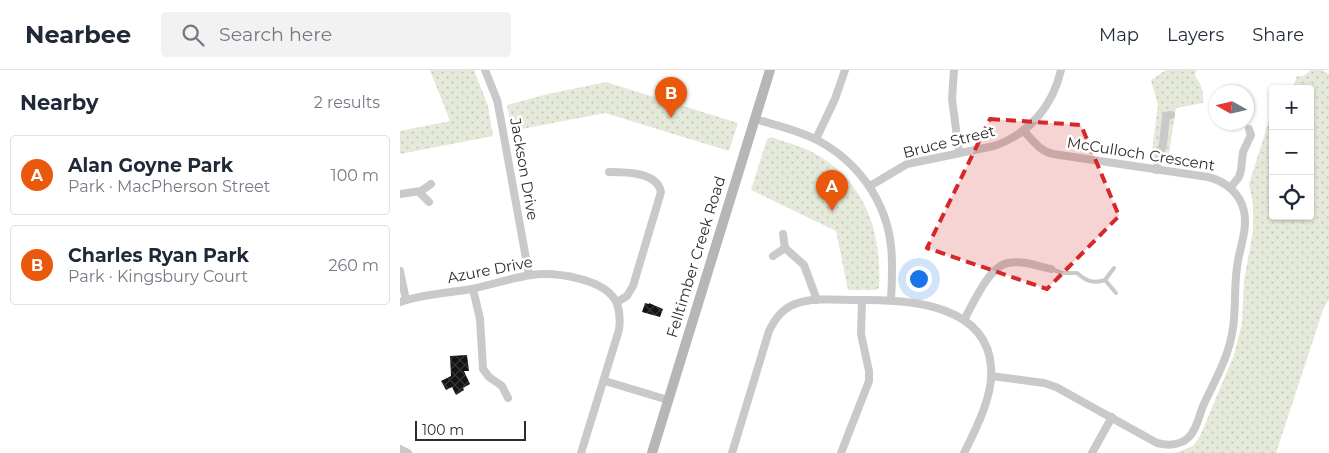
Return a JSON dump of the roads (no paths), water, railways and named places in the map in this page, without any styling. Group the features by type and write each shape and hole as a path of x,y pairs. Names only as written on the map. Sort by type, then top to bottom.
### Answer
{"main road":[{"name":"Felltimber Creek Road","path":"652,453 770,70"}],"street":[{"name":"Jackson Drive","path":"485,70 497,100 529,275"},
{"path":"816,139 835,99 844,70"},
{"path":"954,70 952,99 959,152"},
{"name":"Bruce Street","path":"870,186 907,164 994,146 1024,131 1038,118 1048,104 1061,70"},
{"path":"1156,170 1163,144 1166,116 1171,115"},
{"path":"755,118 816,139 843,158 870,186 884,216 888,230 892,265 891,300"},
{"path":"1230,188 1239,177 1243,152 1251,135 1249,130"},
{"name":"McCulloch Crescent","path":"991,376 1044,383 1056,387 1158,443 1173,445 1189,437 1195,427 1226,358 1233,329 1236,305 1236,274 1246,223 1240,201 1230,188 1218,180 1046,152 1038,147 1024,131"},
{"path":"581,453 605,381 619,330 619,312 616,302 627,296 633,286 661,192 658,183 651,178 627,172 609,172"},
{"path":"400,194 419,192 430,184"},
{"path":"419,192 430,202"},
{"path":"783,234 785,248 804,265 817,300"},
{"path":"773,256 785,248"},
{"path":"964,320 990,276 998,267 1007,263 1020,262 1051,269"},
{"path":"400,271 403,301"},
{"name":"Azure Drive","path":"403,301 473,289 529,275 551,274 574,278 602,288 616,302"},
{"path":"473,289 480,319 483,369 488,378 503,387 508,398"},
{"path":"732,453 769,331 774,321 792,305 804,301 817,300 891,300 928,305 964,320 980,334 990,356 991,376 981,418 964,453"},
{"path":"841,453 869,381 869,371 861,334 862,300"},
{"path":"605,381 668,400"},
{"path":"1092,453 1112,417"},
{"path":"400,449 408,453"}],"lane":[{"path":"1051,269 1062,273 1077,273 1094,283 1105,280 1114,268"},
{"path":"1105,280 1116,293"}],"place":[{"name":"Charles Ryan Park","path":"671,118"},
{"name":"Alan Goyne Park","path":"832,211"}]}
